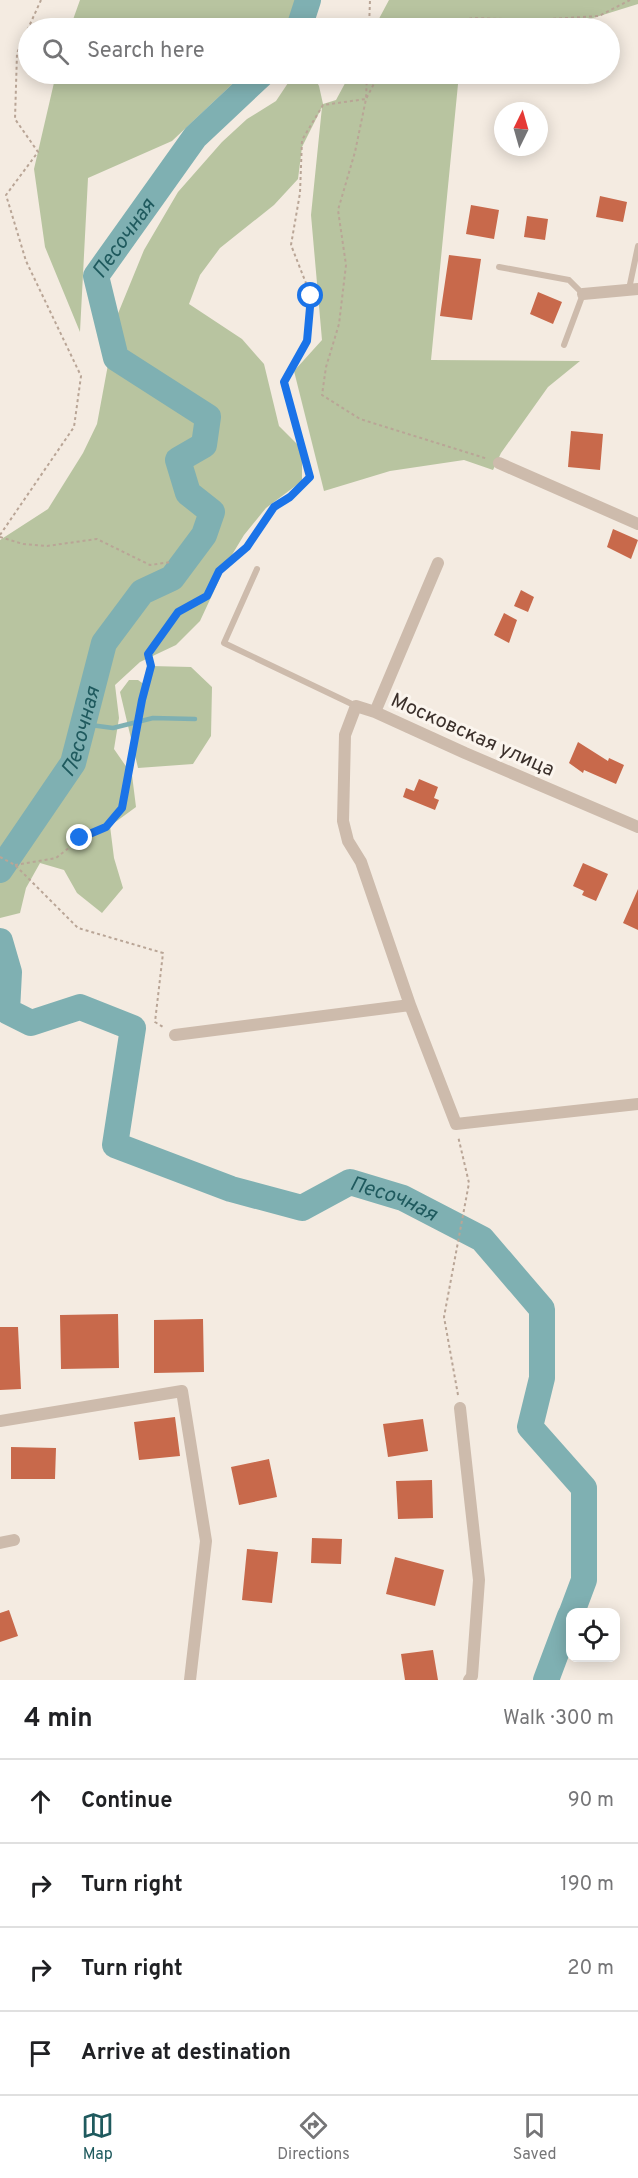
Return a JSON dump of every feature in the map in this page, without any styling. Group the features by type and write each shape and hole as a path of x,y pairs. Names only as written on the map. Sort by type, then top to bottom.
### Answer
{"street":[{"path":"583,294 633,290"},
{"path":"499,463 638,524"},
{"name":"Московская улица","path":"438,563 375,712 638,827"},
{"path":"375,712 356,706 345,735 343,820 348,841 361,862 410,1005 456,1124 638,1104"},
{"path":"175,1035 410,1005"},
{"path":"0,1421 182,1391 206,1541 190,1680"},
{"path":"460,1408 479,1580 472,1676 469,1680"},
{"path":"0,1543 14,1540"}],"lane":[{"path":"633,290 638,246"},
{"path":"499,267 569,280 583,294 564,345"},
{"path":"257,570 224,643 356,706"}],"path":[{"path":"32,18 40,0"},
{"path":"369,18 370,0"},
{"path":"566,18 599,16 630,0"},
{"path":"18,51 15,119 38,152 6,195 26,261 81,376 74,427 0,536 23,544 47,546 98,539 150,565 171,562"},
{"path":"367,84 366,99 355,152 338,210 346,265 339,324 326,368 322,395 360,419 499,463"},
{"path":"366,99 374,84"},
{"path":"15,865 56,858 80,838 106,827 122,808 142,700 151,666 148,654 178,612 207,596 219,571 247,547 274,507 290,497 310,477 284,382 307,341 311,296 291,244 300,194 302,140 323,105 366,99"},
{"path":"0,857 15,865 78,928 163,953 155,1022 175,1035"},
{"path":"456,1124 469,1183 444,1317 460,1408"}],"green space":[{"path":"80,0 309,0 301,18 74,18"},
{"path":"389,0 638,0 638,4 593,18 379,18"},
{"path":"54,84 232,84 172,141 88,178 80,332 45,247 34,169"},
{"path":"287,84 318,84 323,104 336,100 345,84 458,84 431,360 580,361 548,387 501,453 493,470 464,460 390,471 324,491 294,371 322,340 311,215 322,107 302,147 298,179 274,205 220,248 200,275 189,304 242,339 264,364 279,426 302,449 302,481 266,508 244,535 227,563 200,621 176,645 140,662 115,685 119,718 114,749 132,775 136,807 110,826 114,858 123,888 102,913 77,893 64,870 40,863 26,888 20,913 0,918 0,540 48,509 83,453 97,424 117,316 144,250 178,192 222,142 247,119 276,101"},
{"path":"151,666 191,667 212,687 211,736 193,764 138,768 120,692 129,680 138,680 145,685"}],"building":[{"path":"600,196 627,202 623,222 596,217"},
{"path":"471,205 499,210 494,239 466,234"},
{"path":"527,216 548,219 545,240 524,237"},
{"path":"449,255 481,259 472,320 440,316"},
{"path":"538,292 562,302 553,324 530,314"},
{"path":"571,431 603,434 600,470 568,467"},
{"path":"613,529 638,540 631,559 607,547"},
{"path":"521,590 534,597 528,612 514,606"},
{"path":"504,613 517,620 509,643 494,635"},
{"path":"578,742 608,761 609,758 624,765 616,784 584,770 583,773 569,763"},
{"path":"419,779 438,787 434,798 439,800 435,810 403,797 406,788 414,791"},
{"path":"583,863 608,874 596,901 582,895 584,891 573,886"},
{"path":"638,889 638,930 623,923"},
{"path":"118,1314 119,1368 61,1369 60,1315"},
{"path":"203,1319 204,1372 154,1373 154,1320"},
{"path":"0,1327 18,1327 21,1389 0,1390"},
{"path":"175,1417 180,1456 139,1460 134,1422"},
{"path":"423,1419 428,1451 388,1457 383,1424"},
{"path":"11,1447 56,1448 55,1479 11,1479"},
{"path":"269,1459 277,1497 239,1505 231,1467"},
{"path":"432,1480 433,1518 398,1519 396,1481"},
{"path":"312,1538 342,1539 341,1564 311,1563"},
{"path":"247,1549 278,1552 272,1603 242,1600"},
{"path":"395,1557 444,1570 435,1606 386,1594"},
{"path":"9,1610 18,1636 0,1642 0,1613"},
{"path":"433,1650 438,1680 405,1680 401,1654"}],"waterway":[{"name":"Песочная","path":"302,18 308,0"},
{"name":"Песочная","path":"0,870 73,763 104,643 142,592 172,578 204,535 212,512 188,493 178,460 204,445 208,417 116,358 96,276 195,137 251,84"},
{"path":"83,724 113,728 153,718 195,719"},
{"name":"Песочная","path":"0,941 9,972 7,1011 31,1023 80,1007 133,1028 115,1145 231,1189 302,1208 350,1182 403,1198 482,1239 542,1309 542,1378 530,1427 584,1488 584,1580 574,1608"},
{"name":"Песочная","path":"546,1680 566,1627"}],"route":[{"path":"80,838 106,827 122,808 142,700 151,666 148,654 178,612 207,596 219,571 247,547 274,507 290,497 310,477 284,382 307,341 311,296"}]}
